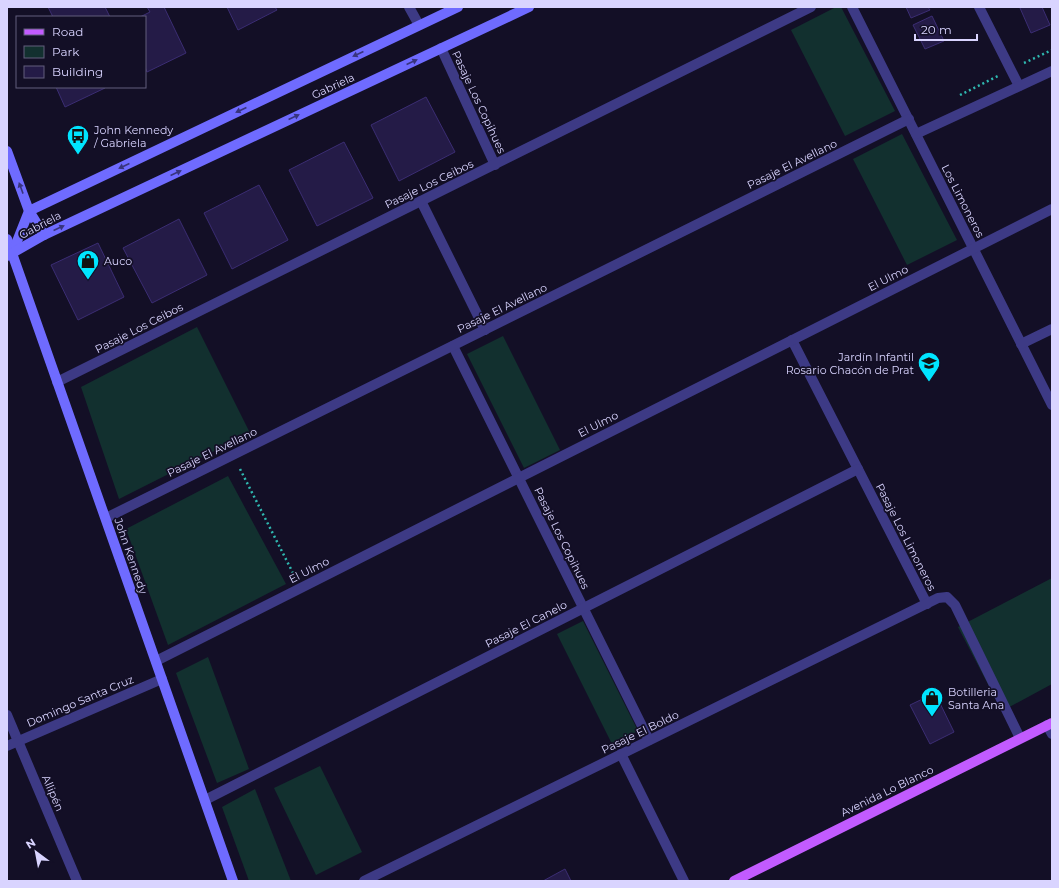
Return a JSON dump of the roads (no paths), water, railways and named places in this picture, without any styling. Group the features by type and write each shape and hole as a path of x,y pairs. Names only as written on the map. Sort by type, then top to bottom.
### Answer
{"main road":[{"name":"Avenida Lo Blanco","path":"734,881 1050,724"}],"street":[{"path":"409,7 419,26"},
{"name":"Gabriela","path":"10,255 29,211 458,7"},
{"name":"Gabriela","path":"10,255 44,235 528,7"},
{"name":"Pasaje Los Ceibos","path":"57,382 811,7"},
{"name":"Los Limoneros","path":"852,7 1052,405"},
{"path":"979,7 1019,86"},
{"name":"Pasaje Los Copihues","path":"441,48 495,165"},
{"path":"916,134 1052,71"},
{"name":"Pasaje El Avellano","path":"106,518 909,119"},
{"path":"7,151 29,211 44,235"},
{"path":"421,201 485,330"},
{"name":"El Ulmo","path":"156,661 1052,209"},
{"name":"John Kennedy","path":"7,239 10,255 106,518 233,881"},
{"path":"1021,344 1052,329"},
{"name":"Pasaje Los Limoneros","path":"792,340 927,604 938,598 947,597 955,605 1020,738"},
{"name":"Pasaje Los Copihues","path":"453,346 649,740"},
{"name":"Pasaje El Canelo","path":"204,800 858,469"},
{"name":"Pasaje El Boldo","path":"364,881 927,604"},
{"name":"Domingo Santa Cruz","path":"7,746 162,679"},
{"name":"Allipén","path":"7,715 77,881"},
{"path":"1050,724 1052,734"},
{"path":"621,754 684,881"}],"place":[{"name":"John Kennedy / Gabriela","path":"78,156"},
{"name":"Auco","path":"88,280"},
{"name":"Jardín Infantil Rosario Chacón de Prat","path":"929,382"},
{"name":"Botilleria Santa Ana","path":"932,718"}]}
